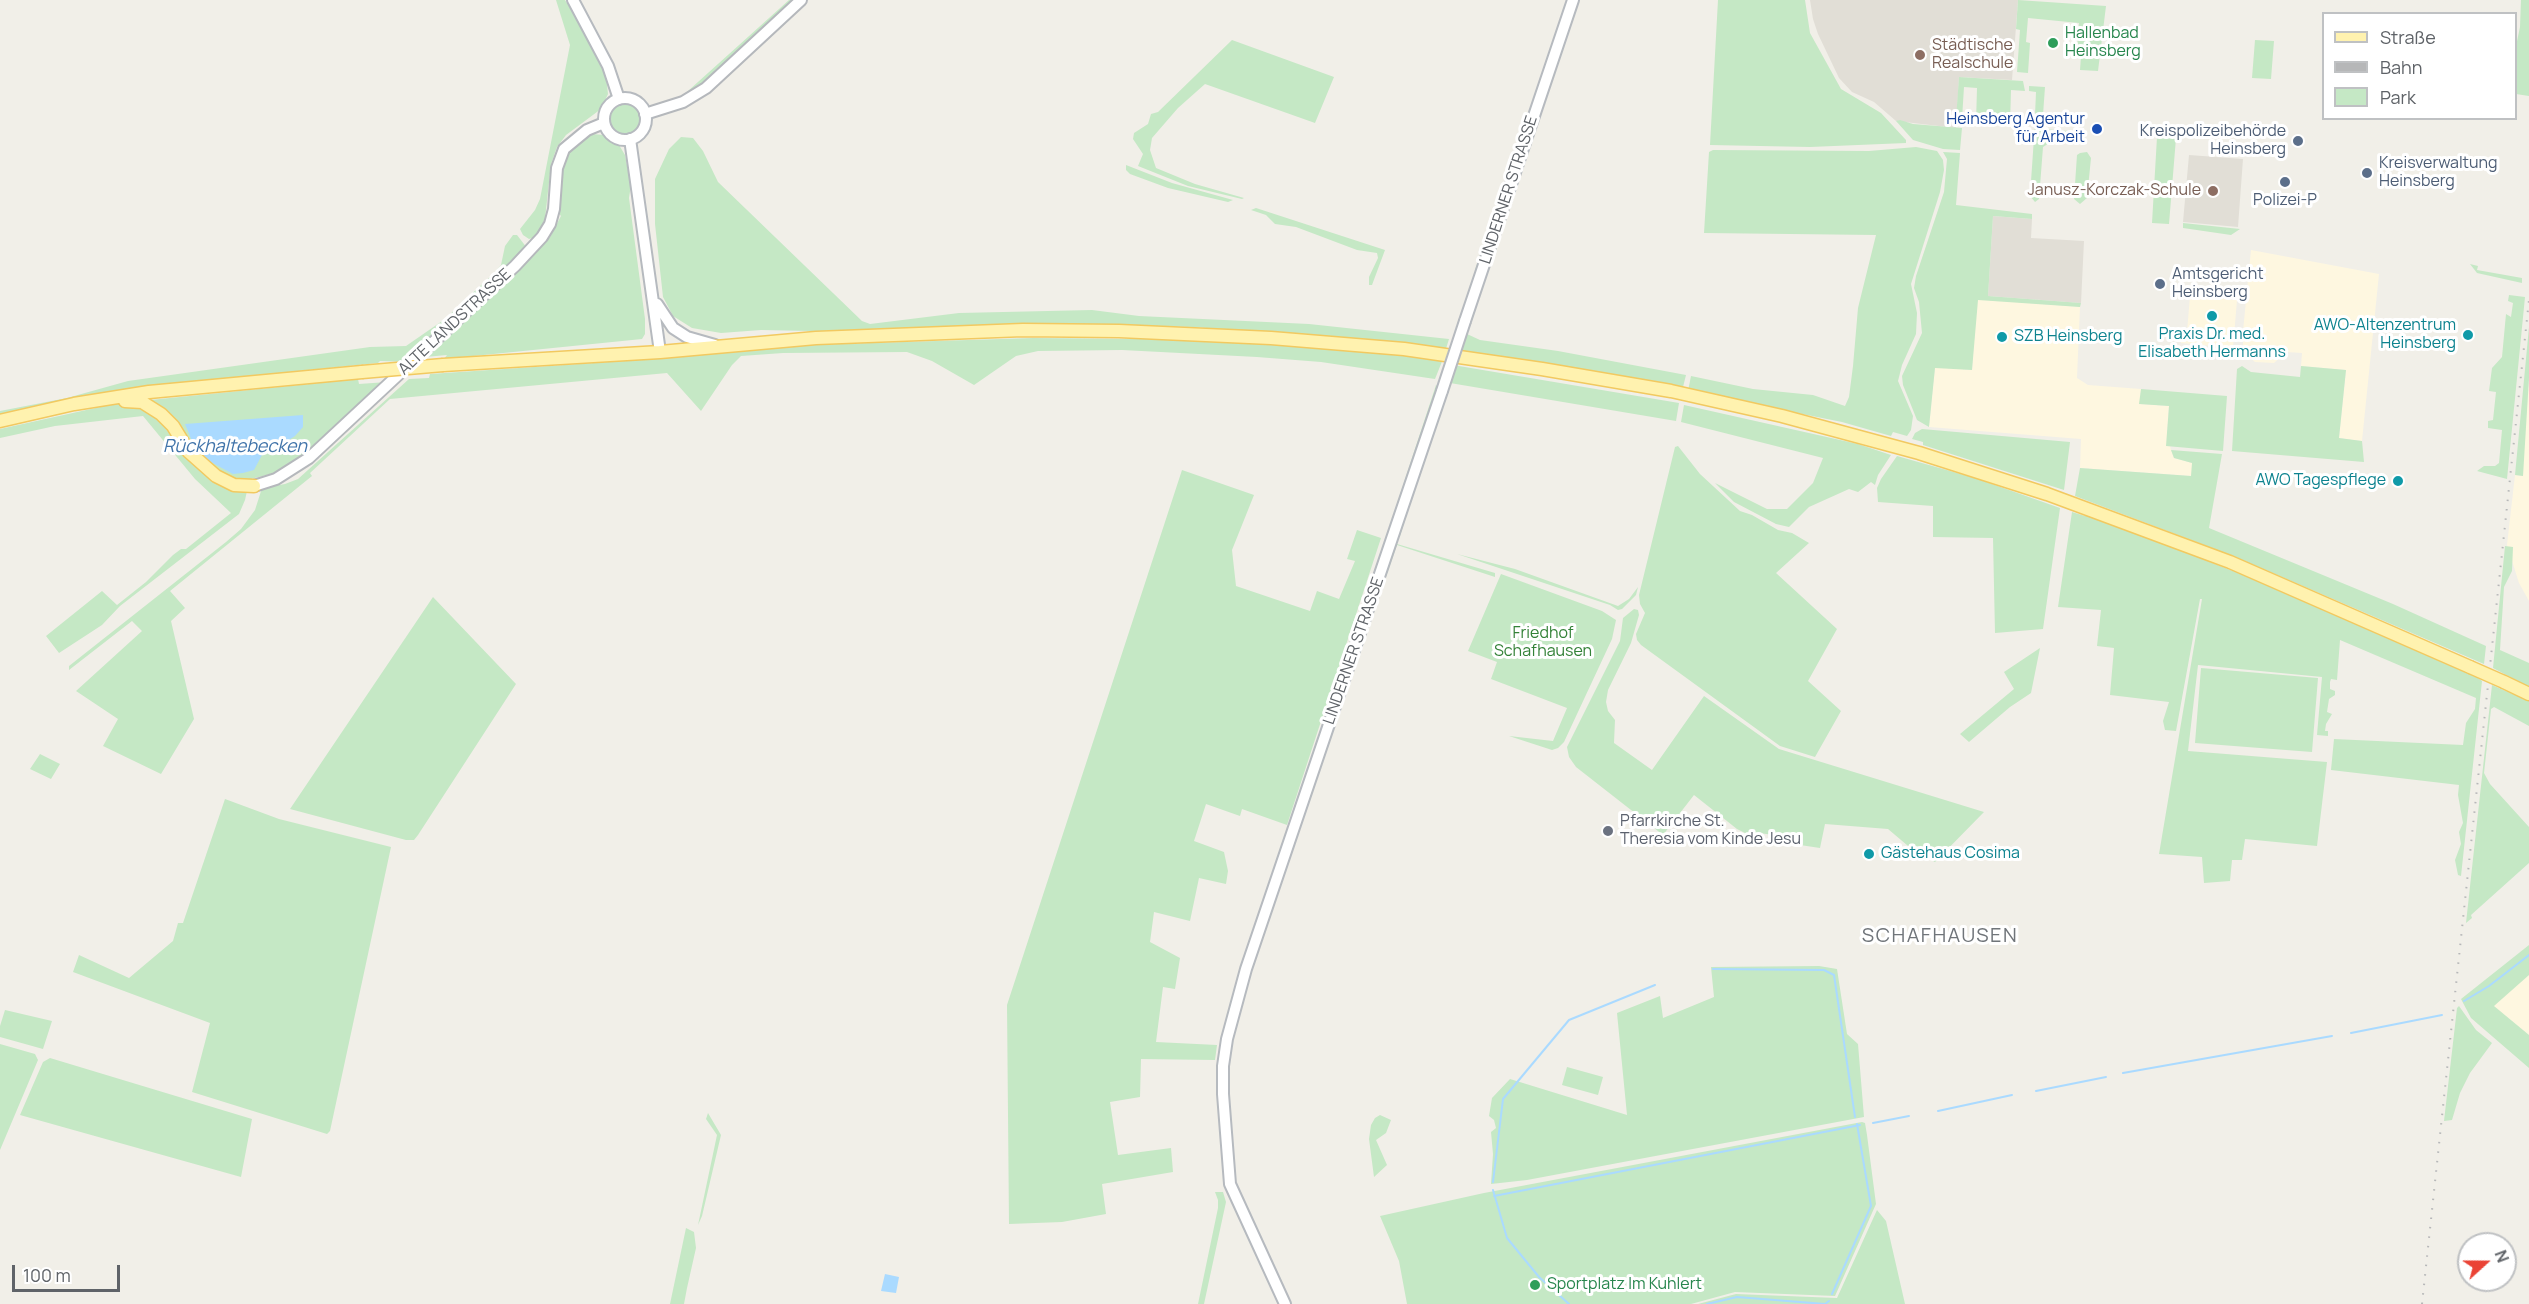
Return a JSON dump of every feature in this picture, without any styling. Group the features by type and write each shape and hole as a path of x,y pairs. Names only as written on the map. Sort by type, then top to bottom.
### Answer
{"main road":[{"path":"573,0 608,66 619,99"},
{"path":"645,114 683,102 706,88 801,0"},
{"name":"LINDERNER STRASSE","path":"1285,1304 1230,1184 1223,1094 1223,1065 1227,1039 1246,969 1573,0"},
{"path":"619,99 634,100 645,114 643,128 630,139 613,136 604,123 606,109 613,101 619,99"},
{"name":"ALTE LANDSTRASSE","path":"254,486 276,479 309,458 515,266 542,237 550,224 554,209 556,168 564,149 587,130 604,123"},
{"path":"630,139 660,352"},
{"path":"653,296 673,328 687,337 722,346"},
{"path":"0,422 74,404 149,392 442,365 660,352 877,335 1035,330 1119,331 1259,337 1404,349 1671,391 1782,416 1919,453 2089,508 2230,562 2529,694"},
{"path":"0,422 119,401 141,402 161,414 173,426 189,452 216,476 234,485 254,486"}],"shaded area":[{"name":"Städtische Realschule","path":"1810,0 2018,0 2012,80 1959,77 1956,128 1896,121 1874,102 1852,92 1839,78 1818,34"},
{"name":"Janusz-Korczak-Schule","path":"2189,155 2243,159 2238,227 2183,222"},
{"path":"1993,216 2032,219 2031,238 2084,241 2081,303 1988,296"},
{"path":"2251,250 2379,274 2362,441 2339,438 2346,370 2301,366 2302,353 2286,352 2274,363 2255,362 2248,356 2243,346 2243,331"},
{"path":"2190,296 2237,300 2233,348 2181,343 2182,331 2187,332"},
{"path":"1977,299 2080,307 2077,378 2088,385 2141,389 2140,404 2169,406 2167,434 2171,450 2174,458 2192,463 2192,476 2080,468 2081,439 1929,427 1935,367 1972,370"},
{"path":"2529,378 2529,601 2519,583 2507,545 2515,475 2522,476"},
{"path":"2529,975 2529,1035 2493,1006"}],"green space":[{"path":"556,0 565,0 584,30 606,76 608,94 601,109 566,135 557,147 551,164 545,219 536,237 529,239 520,229 535,210 540,199 570,45"},
{"path":"789,0 795,0 713,79 678,100"},
{"path":"1718,0 1805,0 1810,33 1841,89 1881,113 1906,140 1906,143 1810,147 1710,145"},
{"path":"2018,0 2106,6 2098,71 2080,70 2081,56 2074,56 2079,23 2028,18 2026,42 2030,43 2028,73 2017,72 2020,30 2016,29"},
{"path":"2521,0 2529,0 2529,96 2517,94 2517,41"},
{"path":"1232,40 1334,77 1315,123 1205,84 1178,108 1152,138 1150,150 1156,168 1195,184 1244,198 1242,199 1188,186 1138,166 1143,154 1133,139 1134,133 1148,124 1151,114 1158,112"},
{"path":"2255,40 2274,41 2271,79 2252,78"},
{"path":"1959,77 2023,81 2025,91 2011,90 2010,125 1976,123 1977,88 1964,87 1962,119 1956,119"},
{"path":"2029,86 2045,87 2043,115 2035,115 2036,92 2029,91"},
{"path":"1535,94 1478,270 1475,270"},
{"path":"625,103 636,108 641,119 636,130 625,135 614,130 609,119 614,108"},
{"path":"1896,121 1913,124 1962,128 1960,150 1943,149 1913,140"},
{"path":"2035,123 2042,123 2042,129 2082,132 2081,139 2057,138 2043,147 2039,199 2035,202 2030,196"},
{"path":"592,134 604,135 619,145 625,155 631,185 629,198 645,319 645,334 642,339 444,359 447,355 425,357 550,237 561,216 557,211 563,159 576,142"},
{"path":"681,137 693,138 703,151 718,182 862,321 870,324 959,313 1092,310 1139,316 1309,324 1449,339 1445,352 1356,339 1193,327 1037,324 861,332 761,330 721,333 692,328 673,316 663,297 655,224 655,179 669,149"},
{"path":"2157,137 2176,138 2169,224 2152,223"},
{"path":"1916,147 1937,151 1943,160 1944,170 1940,192 1911,284 1917,313 1916,334 1902,365 1898,381 1913,416 1911,430 1907,436 1893,432 1891,436 1842,422 1688,391 1691,376 1753,389 1813,395 1845,406 1849,397 1858,308 1876,235 1704,233 1709,152 1713,150 1869,151"},
{"path":"1943,152 1960,153 1956,205 2032,214 2032,219 1993,216 1988,296 2081,303 2080,307 1978,300 1972,370 1935,368 1929,427 1917,420 1903,385 1902,376 1922,333 1919,302 1914,288 1944,192 1947,159"},
{"path":"2087,152 2091,158 2087,198 2080,204 2074,199 2077,155"},
{"path":"1126,165 1172,183 1233,200 1228,202 1168,188 1130,174 1126,170"},
{"path":"1256,208 1385,250 1372,285 1369,285 1369,277 1378,258 1377,253 1357,250 1296,227 1275,224 1266,215 1251,210"},
{"path":"2183,223 2240,229 2231,235 2183,228"},
{"path":"513,235 517,235 527,248 411,362 380,361 151,386 74,398 0,415 0,411 67,398 128,381 370,347 406,346 445,319 493,274 501,265 505,246"},
{"path":"1490,259 1467,334 1480,340 1558,351 1686,375 1682,391 1457,353"},
{"path":"2470,264 2478,266 2477,270 2522,278 2522,283 2477,273"},
{"path":"2509,295 2525,297 2507,479 2477,471 2484,466 2495,466 2499,463 2502,430 2488,428 2488,421 2493,420 2496,392 2489,391 2492,368 2502,357 2506,314 2511,317 2513,303 2508,301"},
{"path":"2529,327 2529,378 2523,476 2515,475"},
{"path":"1033,338 1145,339 1289,345 1443,359 1435,379 1321,362 1257,357 1122,350 1038,351 1016,356 974,385 932,361 907,352 783,353 741,356 732,365 701,411 667,373 390,399 310,473 312,476 170,591 185,608 171,621 194,719 161,774 103,746 118,719 76,691 142,631 132,621 69,670 69,666 241,529 255,510 262,488 298,479 409,379 429,378 430,374 653,359 805,345"},
{"path":"1453,365 1679,403 1676,421 1450,383 1433,428 1400,536 1397,535"},
{"path":"2242,366 2251,372 2300,377 2301,366 2346,370 2339,438 2362,441 2364,462 2232,451 2237,369"},
{"path":"358,379 359,384 387,382 294,463 278,472 247,480 225,477 208,466 150,400"},
{"path":"1436,385 1438,387 1391,531 1388,531"},
{"path":"2141,389 2227,396 2223,451 2166,446 2169,406 2139,404"},
{"path":"118,403 134,403 163,421 193,462 247,491 245,500 239,514 120,606 102,625 59,653 46,636 102,591 117,605 146,582 173,555 181,549 186,549 231,513 195,479 143,416 55,426 0,438 0,429"},
{"path":"1684,405 1858,444 1891,455 1878,475 1875,485 1871,482 1858,492 1849,489 1809,507 1789,527 1776,524 1734,502 1715,483 1767,509 1787,509 1813,483 1823,458 1681,422"},
{"path":"1922,429 2070,442 2064,490 1923,445 1923,442 1912,439 1915,433"},
{"path":"1678,446 1700,474 1740,511 1778,530 1792,533 1809,543 1776,573 1837,629 1808,681 1841,711 1815,757 1780,746 1637,640 1636,634 1645,613 1640,604 1639,595 1675,447"},
{"path":"2171,450 2222,454 2209,528 2393,604 2486,646 2484,664 2233,556 2075,496 2080,468 2191,476 2192,463 2174,458"},
{"path":"1897,456 1975,478 2060,508 2043,629 1995,633 1993,538 1933,537 1933,506 1878,502 1877,488"},
{"path":"1182,470 1254,495 1232,550 1236,586 1310,611 1317,591 1339,599 1355,561 1347,559 1357,530 1381,538 1287,825 1242,809 1240,816 1206,804 1194,841 1224,852 1228,871 1226,884 1199,878 1190,921 1154,912 1150,942 1180,958 1175,989 1163,987 1156,1042 1217,1045 1215,1060 1141,1059 1140,1097 1110,1102 1118,1155 1171,1148 1173,1172 1102,1184 1106,1214 1062,1222 1009,1224 1007,1005"},
{"path":"2072,512 2085,516 2088,514 2299,597 2474,675 2482,681 2461,876 2458,875 2455,860 2461,844 2459,832 2463,823 2458,795 2459,785 2331,770 2334,739 2463,745 2466,723 2475,709 2476,698 2340,640 2337,680 2331,679 2330,682 2330,689 2335,691 2335,695 2329,699 2327,712 2332,714 2326,724 2325,731 2328,731 2328,736 2317,735 2322,677 2198,665 2188,751 2327,762 2317,846 2245,839 2242,860 2232,860 2230,881 2204,883 2202,857 2159,854 2202,599 2200,599 2176,731 2165,730 2163,721 2169,702 2110,695 2114,648 2097,646 2101,610 2058,607"},
{"path":"1397,544 1495,573 1495,577 1397,545 1351,677 1347,679 1391,545"},
{"path":"2505,546 2513,547 2512,571 2504,587 2500,650 2529,663 2529,687 2493,668"},
{"path":"1457,554 1515,569 1618,606 1629,599 1638,587 1636,595 1618,610 1610,605"},
{"name":"Friedhof Schafhausen","path":"1501,574 1602,611 1616,620 1612,639 1564,742 1552,750 1509,736 1553,741 1567,708 1491,679 1497,662 1468,651"},
{"path":"433,597 516,684 418,835 414,840 406,840 290,809"},
{"path":"1634,609 1638,610 1639,615 1631,643 1608,690 1606,702 1608,711 1615,720 1614,743 1652,770 1704,696 1779,749 1984,812 1935,862 1914,851 1888,829 1825,824 1820,848 1800,845 1788,837 1759,833 1753,837 1737,829 1694,795 1663,835 1576,767 1569,757 1567,747 1620,641 1623,618"},
{"path":"2040,648 2031,693 2010,707 1969,742 1960,734 2014,689 2004,672"},
{"path":"2201,668 2318,678 2312,752 2195,743"},
{"path":"2492,685 2529,701 2529,726 2494,707 2491,709 2484,773 2490,784 2529,827 2529,863 2471,915 2472,918 2466,923"},
{"path":"40,754 60,764 51,779 30,769"},
{"path":"225,799 279,819 391,847 330,1131 327,1134 192,1092 210,1023 73,972 79,955 129,978 173,941 178,923 183,923"},
{"path":"2529,945 2529,975 2494,1006 2529,1035 2529,1068 2471,1018 2461,999"},
{"path":"1819,966 1837,969 1847,1034 1858,1044 1864,1117 1527,1180 1491,1184 1493,1154 1491,1132 1496,1128 1494,1120 1489,1116 1492,1098 1510,1079 1627,1115 1617,1013 1660,996 1663,1018 1714,997 1711,967"},
{"path":"2459,1006 2476,1030 2492,1043 2470,1073 2460,1093 2452,1120 2444,1121 2457,1008"},
{"path":"5,1010 52,1021 43,1049 0,1037 0,1026"},
{"path":"0,1044 35,1054 38,1060 0,1150"},
{"path":"50,1058 252,1119 241,1177 20,1115 43,1062"},
{"path":"1567,1067 1603,1077 1598,1095 1562,1085"},
{"path":"708,1113 721,1135 698,1225 717,1135 706,1119"},
{"path":"1380,1115 1391,1120 1386,1133 1376,1140 1387,1165 1374,1177 1369,1139 1371,1125"},
{"path":"1865,1123 1876,1204 1835,1296 1735,1292 1691,1304 1407,1304 1399,1261 1380,1216 1484,1193"},
{"path":"1215,1192 1223,1192 1226,1202 1204,1304 1198,1304 1218,1208"},
{"path":"1877,1210 1886,1221 1905,1304 1698,1304 1736,1294 1837,1298"},
{"path":"686,1228 694,1232 696,1248 684,1304 670,1304"}],"water":[{"name":"Rückhaltebecken","path":"303,415 303,427 295,436 275,449 263,453 254,470 233,474 209,461 194,446 185,424"},
{"path":"885,1274 899,1277 896,1293 881,1291"}],"waterway":[{"path":"2464,1001 2489,986 2529,955"},
{"path":"1713,969 1824,970 1834,975 1855,1117"},
{"path":"1493,1182 1503,1099 1569,1020 1655,985"},
{"path":"2351,1033 2442,1015"},
{"path":"2123,1073 2332,1036"},
{"path":"2036,1091 2106,1077"},
{"path":"1938,1111 2012,1095"},
{"path":"1873,1123 1909,1116"},
{"path":"1832,1294 1871,1206 1857,1124"},
{"path":"1494,1196 1860,1125"},
{"path":"1493,1190 1507,1238 1539,1277 1569,1304"},
{"path":"1707,1304 1737,1297 1825,1304 1829,1301"}],"railway":[{"path":"2422,1304 2529,300"}],"place":[{"name":"Hallenbad Heinsberg","path":"2053,43"},
{"name":"Städtische Realschule","path":"1920,55"},
{"name":"Heinsberg Agentur für Arbeit","path":"2097,129"},
{"name":"Kreispolizeibehörde Heinsberg","path":"2298,141"},
{"name":"Kreisverwaltung Heinsberg","path":"2367,173"},
{"name":"Polizei-P","path":"2285,182"},
{"name":"Janusz-Korczak-Schule","path":"2213,191"},
{"name":"Amtsgericht Heinsberg","path":"2160,284"},
{"name":"Praxis Dr. med. Elisabeth Hermanns","path":"2212,316"},
{"name":"AWO-Altenzentrum Heinsberg","path":"2468,335"},
{"name":"SZB Heinsberg","path":"2002,337"},
{"name":"AWO Tagespflege","path":"2398,481"},
{"name":"Pfarrkirche St. Theresia vom Kinde Jesu","path":"1608,831"},
{"name":"Gästehaus Cosima","path":"1869,854"},
{"name":"Sportplatz Im Kuhlert","path":"1535,1285"}],"district":[{"name":"SCHAFHAUSEN","path":"1940,936"}]}
